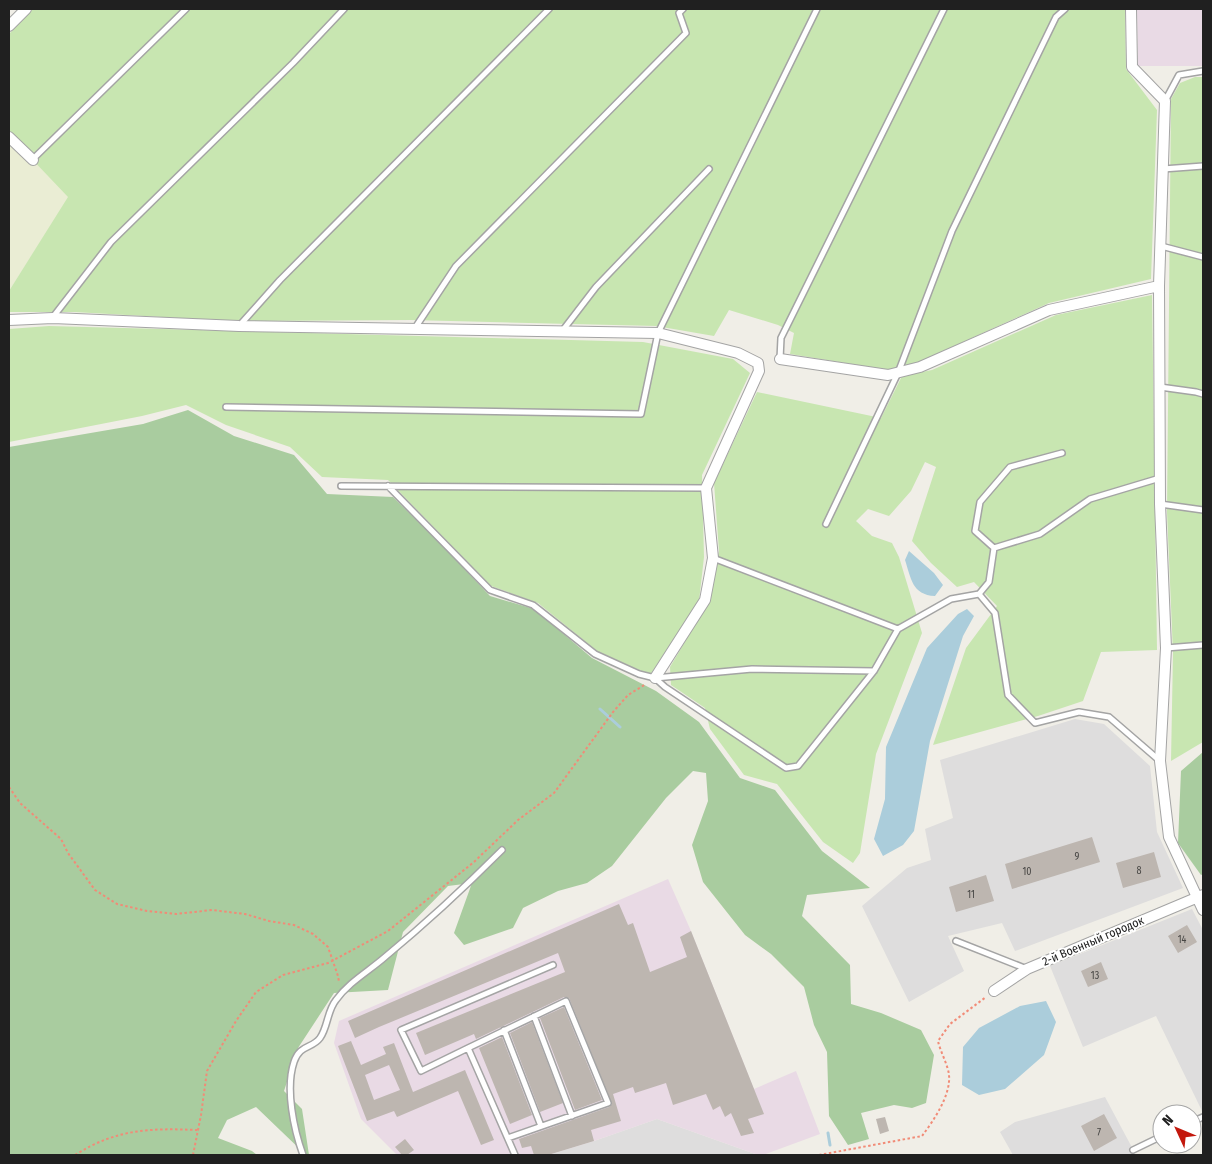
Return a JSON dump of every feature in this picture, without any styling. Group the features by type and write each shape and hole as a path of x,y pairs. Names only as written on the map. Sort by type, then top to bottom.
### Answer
{"street":[{"path":"9,26 26,9"},
{"path":"1131,9 1132,68 1165,101 1159,286 1160,504 1166,648 1160,761 1169,837 1200,896 1203,910"},
{"path":"9,136 32,160"},
{"path":"780,359 888,375 920,368 1049,310 1159,286"},
{"path":"9,320 52,318 239,326 658,333 738,353 758,363 759,371 706,488 713,558 705,600 655,678"},
{"name":"2-й Военный городок","path":"994,991 1027,969 1200,896"}],"lane":[{"path":"32,160 186,9"},
{"path":"52,318 111,242 293,63 344,9"},
{"path":"239,326 280,280 549,9"},
{"path":"415,328 456,266 686,33 679,13 683,9"},
{"path":"226,406 641,414 658,333 817,9"},
{"path":"780,359 782,338 944,9"},
{"path":"826,524 898,373 952,231 1056,17 1065,9"},
{"path":"1165,101 1178,75 1203,71"},
{"path":"1163,169 1203,166"},
{"path":"562,331 596,287 709,169"},
{"path":"1161,246 1203,257"},
{"path":"1160,386 1203,394"},
{"path":"994,548 974,531 980,502 1010,467 1062,453"},
{"path":"994,548 1040,534 1090,499 1160,478"},
{"path":"341,486 706,488"},
{"path":"388,486 490,590 533,605 595,654 639,674 655,678 752,669 874,671"},
{"path":"1160,504 1203,510"},
{"path":"655,678 664,687 786,768 798,766 874,671 898,629 951,599 979,594 989,582 994,548"},
{"path":"713,558 898,629"},
{"path":"979,594 994,613 1008,695 1035,723 1079,712 1109,717 1160,761"},
{"path":"1166,648 1203,645"},
{"path":"303,1155 297,1140 292,1114 291,1087 293,1064 302,1049 319,1040 336,999 412,934 502,850"},
{"path":"956,941 1027,969"},
{"path":"508,1138 608,1103 566,1001 421,1071 401,1030 552,965"},
{"path":"534,1016 572,1116"},
{"path":"504,1030 541,1126"},
{"path":"468,1048 514,1155"},
{"path":"1133,1150 1152,1141"}],"path":[{"path":"193,1155 207,1071 236,1021 256,992 283,975 332,961 388,931 474,862 518,820 554,793 613,712 628,695 655,678"},
{"path":"9,787 26,808 61,839 68,853 96,890 117,904 148,911 176,914 212,910 245,914 269,921 294,925 313,934 328,947 340,988 336,999"},
{"path":"819,1155 922,1136 936,1117 949,1086 949,1073 938,1041 950,1024 994,991"},
{"path":"75,1155 88,1147 118,1135 156,1129 198,1130"}],"shaded area":[{"path":"1137,9 1203,9 1203,66 1138,66"},
{"path":"1075,719 1104,724 1150,766 1157,832 1183,888 1015,951 1002,923 948,936 964,971 909,1002 862,906 907,868 931,860 925,829 953,818 940,760"},
{"path":"668,879 691,931 754,1089 796,1071 820,1134 763,1155 758,1155 657,1119 548,1155 397,1155 361,1119 334,1043 339,1021"},
{"path":"1192,909 1203,930 1203,1110 1202,1104 1199,1104 1156,1016 1083,1047 1050,966"},
{"path":"1105,1097 1136,1155 1013,1155 1000,1132 1015,1122"},
{"path":"657,1119 758,1155 548,1155 594,1141"}],"green space":[{"path":"33,9 1125,9 1126,69 1157,110 1151,279 1049,303 919,362 888,370 790,354 794,333 778,325 729,310 714,336 656,326 411,320 232,321 74,312 9,312 9,291 68,197 9,135 9,34"},
{"path":"1195,77 1203,77 1203,742 1171,761 1173,653 1167,512 1171,99 1180,83"},
{"path":"9,135 69,197 9,291"},
{"path":"1152,295 1157,650 1101,652 1083,701 1038,716 933,745 966,648 997,606 974,582 957,587 931,563 912,541 936,467 925,462 911,491 889,516 868,509 856,521 872,536 892,543 899,557 922,633 876,754 860,853 853,863 823,842 777,784 744,775 710,729 705,708 671,685 670,667 708,603 719,551 714,483 757,392 881,418 902,376 932,370 1056,315"},
{"path":"49,326 643,342 733,359 750,373 702,475 704,557 699,601 650,675 597,651 538,603 491,586 388,480 322,477 290,447 226,425 186,405 142,416 9,442 9,329"},
{"path":"188,410 234,436 294,455 327,494 393,497 490,596 534,609 592,658 656,691 699,722 740,778 775,790 822,851 870,888 807,895 802,916 850,965 851,1004 881,1013 921,1030 934,1055 926,1103 912,1108 894,1105 861,1113 869,1139 848,1145 829,1116 827,1052 814,1025 804,987 771,954 745,935 703,882 692,845 708,801 706,773 693,771 666,798 612,866 587,883 558,891 523,908 513,928 464,945 454,933 472,883 448,886 403,932 388,990 334,993 298,1048 284,1091 302,1109 309,1155 306,1155 256,1107 227,1120 218,1138 252,1151 257,1155 9,1155 9,447 143,424"},
{"path":"1203,752 1203,874 1201,875 1178,843 1181,771"}],"water":[{"path":"909,551 934,573 943,585 935,596 921,592 911,579 905,560"},
{"path":"967,609 974,616 963,636 930,741 914,831 903,845 883,856 874,839 885,799 886,747 927,648 958,614"},
{"path":"1046,1001 1056,1022 1044,1055 1005,1089 979,1095 962,1085 963,1047 979,1028 1020,1006"}],"building":[{"path":"1092,837 1100,862 1012,889 1005,864"},
{"path":"1154,852 1161,877 1123,888 1116,863"},
{"path":"986,875 994,901 956,912 949,887"},
{"path":"619,904 628,925 633,923 650,972 687,957 680,937 691,931 764,1114 748,1119 754,1133 741,1136 731,1113 725,1117 720,1106 713,1110 706,1094 673,1105 666,1083 635,1093 633,1087 613,1094 621,1121 591,1130 594,1141 548,1155 534,1155 531,1146 522,1148 519,1139 609,1107 612,1104 569,998 564,997 476,1039 474,1034 425,1055 416,1033 565,972 558,953 355,1038 348,1021"},
{"path":"1187,925 1197,942 1178,953 1168,936"},
{"path":"1101,962 1108,979 1088,987 1081,971"},
{"path":"564,1007 602,1100 575,1110 540,1018"},
{"path":"532,1022 563,1103 540,1112 510,1033"},
{"path":"502,1037 532,1115 510,1124 479,1048"},
{"path":"351,1041 361,1065 386,1054 383,1047 394,1043 413,1092 465,1070 494,1140 481,1145 458,1091 397,1117 394,1111 367,1121 338,1046","holes":["389,1065 400,1090 374,1100 365,1075"]},
{"path":"1104,1114 1117,1138 1094,1151 1081,1126"},
{"path":"885,1117 889,1131 880,1134 876,1119"},
{"path":"405,1139 414,1150 407,1155 402,1155 395,1147"}],"waterway":[{"path":"600,709 620,727"},
{"path":"828,1133 830,1145"}]}
